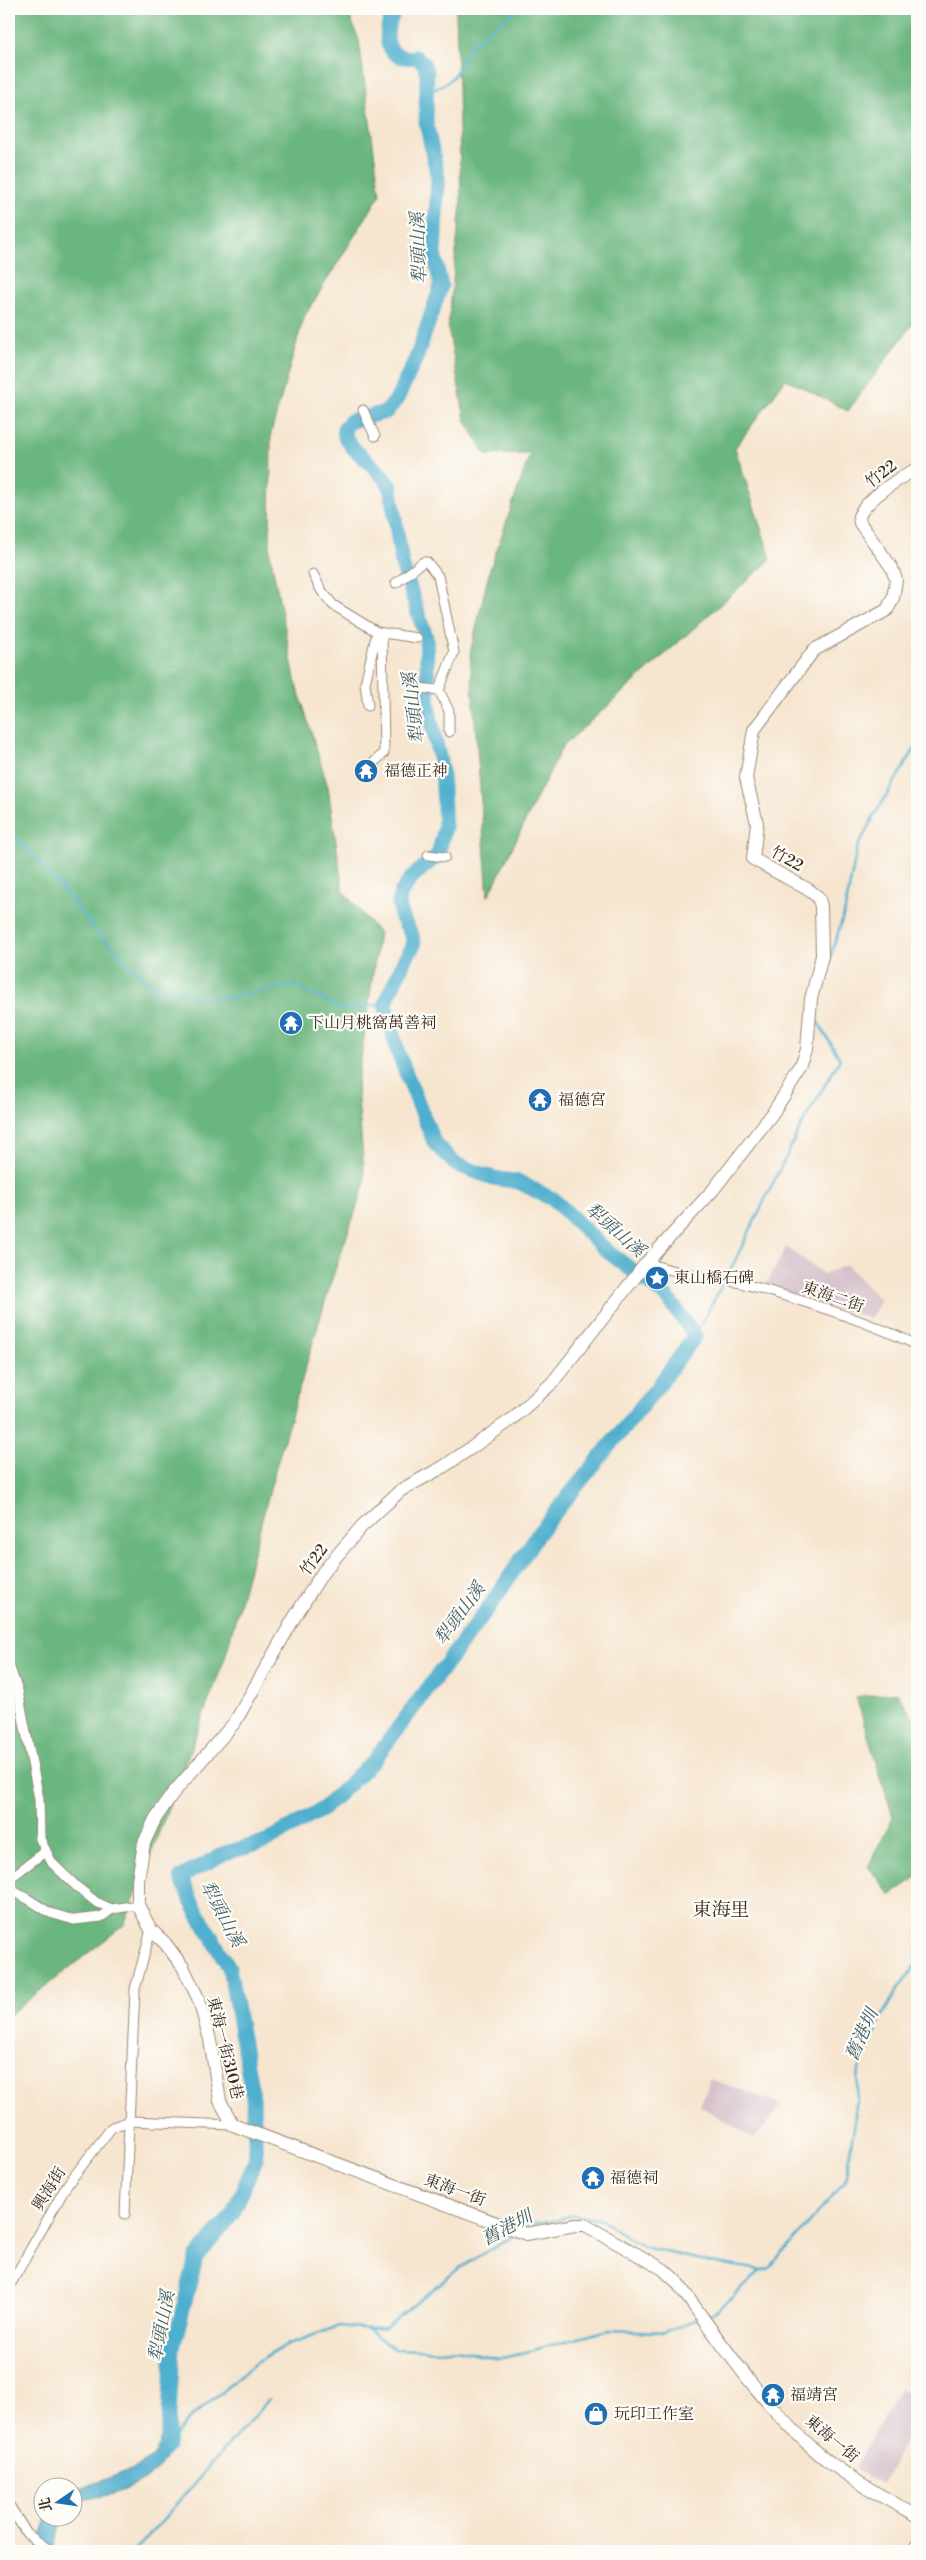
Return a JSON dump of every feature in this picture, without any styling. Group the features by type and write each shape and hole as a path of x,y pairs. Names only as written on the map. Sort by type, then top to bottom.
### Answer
{"street":[{"path":"364,414 375,436"},
{"name":"竹22","path":"151,1930 138,1905 138,1880 144,1843 155,1819 173,1793 235,1722 294,1618 323,1572 384,1504 401,1490 443,1467 482,1440 512,1418 552,1383 647,1262 712,1190 772,1114 801,1070 807,1049 811,999 822,956 821,906 818,897 809,890 753,859 757,823 746,778 754,730 814,650 887,610 893,598 896,580 892,568 864,530 859,516 878,496 904,475 917,469"},
{"path":"398,581 427,562 438,576 454,652 427,689 449,711 449,732"},
{"path":"313,574 321,590 333,605 379,633 418,638"},
{"path":"368,706 365,683 379,633"},
{"path":"370,770 372,764 384,754 379,633"},
{"path":"430,856 445,856"},
{"name":"東海二街","path":"647,1262 667,1271 737,1282 858,1321 917,1345"},
{"path":"9,1665 18,1691 39,1799 40,1839 52,1863 96,1902 112,1909"},
{"path":"9,1879 46,1852"},
{"path":"9,1892 28,1899 50,1913 74,1920 101,1917 112,1909 138,1905"},
{"path":"125,2214 135,1989 151,1930"},
{"name":"東海一街310巷","path":"151,1930 165,1943 183,1967 199,2000 210,2040 220,2101 233,2125"},
{"path":"130,2121 233,2125"},
{"name":"興海街","path":"9,2288 67,2185 112,2128 130,2121"},
{"name":"東海一街","path":"233,2125 521,2232 533,2234 574,2224 585,2225 663,2268 676,2281 764,2399 818,2452 868,2488 917,2516"},
{"path":"9,2505 27,2534 51,2551"},
{"path":"914,2551 917,2545"}],"shaded area":[{"path":"786,1247 823,1274 847,1265 881,1301 870,1318 765,1288"},
{"path":"711,2079 782,2105 754,2139 700,2106"},
{"path":"900,2388 917,2400 917,2418 882,2484 854,2469"}],"green space":[{"path":"9,9 347,9 359,40 380,195 304,317 271,433 270,553 295,679 328,787 343,891 379,933 357,1086 365,1183 331,1282 278,1460 225,1658 124,1925 9,2015"},
{"path":"453,9 917,9 917,318 848,411 786,379 735,448 771,559 562,747 488,897 470,653 490,569 530,454 486,455 465,420 448,327 461,204 456,13"},
{"path":"897,1692 917,1723 917,1877 891,1895 868,1867 893,1817 856,1697"}],"water":[{"path":"170,2432 175,2434 167,2456 153,2473 134,2486 82,2502 82,2488 143,2463 158,2450 160,2439"},
{"path":"44,2528 60,2528 52,2551 36,2551"}],"waterway":[{"name":"犁頭山溪","path":"163,2452 167,2447 173,2348 196,2258 232,2215 256,2159 253,2098 229,1967 193,1905 181,1877 225,1853 265,1842 323,1809 374,1760 492,1603 540,1531 659,1385 695,1336 668,1298 607,1251 554,1200 519,1182 493,1178 455,1164 434,1142 398,1053 385,1004 404,961 414,945 412,935 401,916 399,903 401,893 412,877 438,855 445,827 442,771 429,710 426,637 402,564 390,485 354,449 345,437 344,428 351,421 386,412 397,399 417,356 441,286 434,253 438,178 426,122 427,73 423,62 415,57 396,55 391,50 388,43 388,26 396,9"},
{"path":"427,92 447,83 471,46 487,31 518,9"},
{"path":"816,1004 845,910 857,848 875,814 917,745"},
{"path":"9,831 49,872 92,926 134,970 155,987 206,998 226,998 293,985 342,1009 385,1004"},
{"path":"727,1277 800,1128 840,1059 815,1017"},
{"path":"695,1336 724,1281"},
{"name":"舊港圳","path":"526,2228 534,2224 574,2215 601,2220 643,2247 710,2262 761,2270 770,2267 845,2182 854,2127 859,2070 881,2018 897,1990 917,1963"},
{"name":"舊港圳","path":"173,2438 183,2425 254,2364 286,2345 339,2326 372,2329 385,2328 458,2269 515,2235"},
{"name":"舊港圳","path":"707,2315 717,2311 761,2270"},
{"name":"舊港圳","path":"367,2329 394,2349 440,2351 457,2349 499,2359 609,2330 664,2332 697,2319"},
{"path":"135,2551 269,2399"}],"place":[{"name":"福德正神","path":"366,771"},
{"name":"下山月桃窩萬善祠","path":"291,1023"},
{"name":"福德宮","path":"540,1100"},
{"name":"東山橋石碑","path":"657,1278"},
{"name":"福德祠","path":"593,2178"},
{"name":"福靖宮","path":"773,2395"},
{"name":"玩印工作室","path":"596,2414"}],"district":[{"name":"東海里","path":"721,1910"}]}
